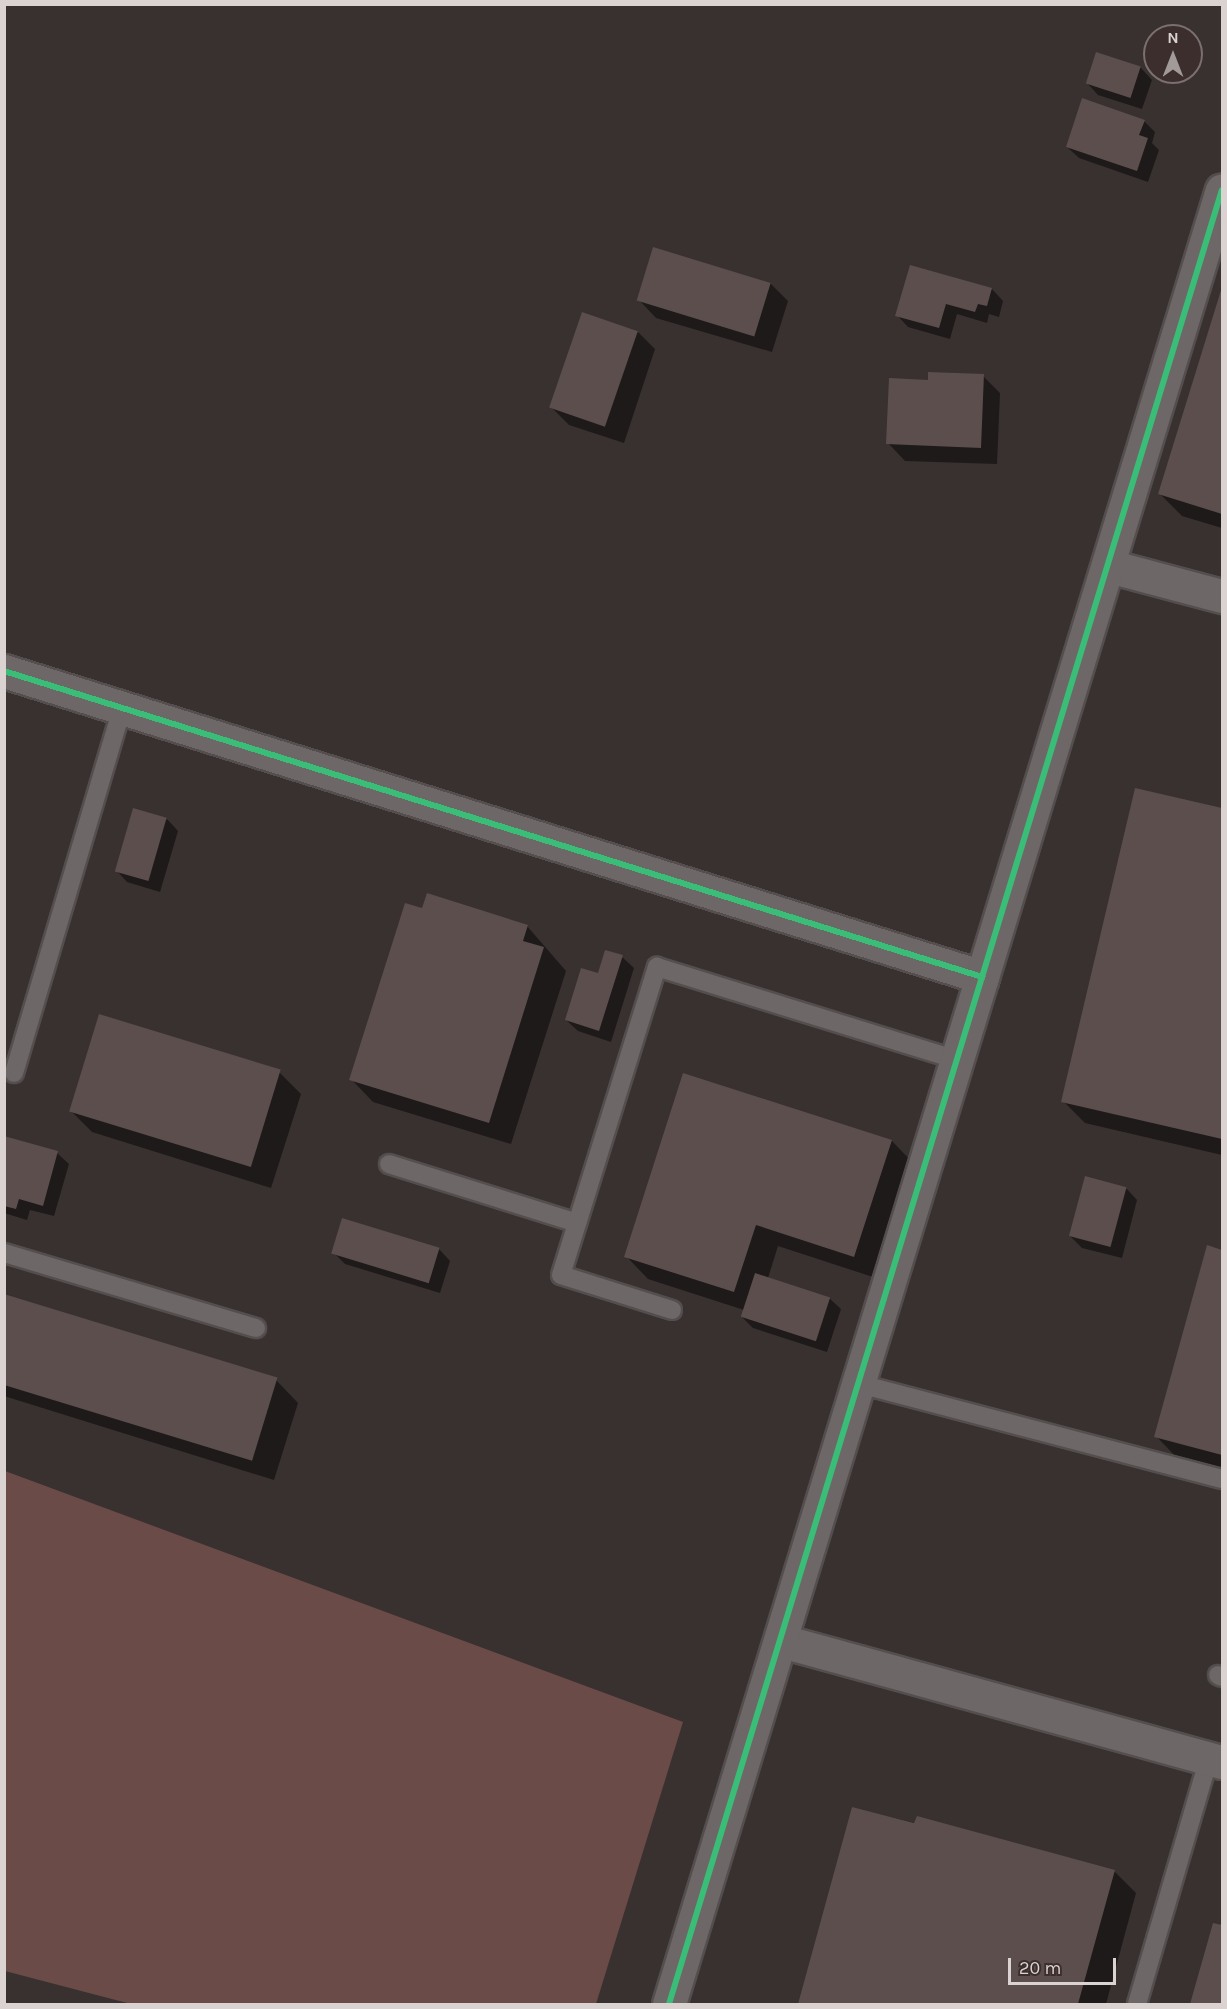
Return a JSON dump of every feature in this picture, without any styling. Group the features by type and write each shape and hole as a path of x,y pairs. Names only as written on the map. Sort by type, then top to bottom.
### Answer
{"street":[{"path":"669,2004 782,1641 1222,190"},
{"path":"1108,566 1222,596"},
{"path":"4,671 982,978"},
{"path":"782,1641 1216,1760"}],"lane":[{"path":"14,1073 122,708"},
{"path":"672,1310 561,1275 657,967 957,1060"},
{"path":"389,1164 577,1222"},
{"path":"4,1253 256,1328"},
{"path":"860,1384 1222,1479"},
{"path":"1137,2004 1216,1760"}],"shaded area":[{"path":"5,1471 683,1722 596,2004 131,2004 5,1971"}],"building":[{"path":"1096,52 1141,67 1131,98 1086,83"},
{"path":"1082,98 1145,120 1139,135 1148,138 1137,171 1066,147"},
{"path":"653,247 771,283 754,337 637,301"},
{"path":"910,265 992,288 987,306 978,304 975,312 946,304 939,328 895,316"},
{"path":"1222,287 1222,514 1158,494"},
{"path":"582,312 638,331 605,427 549,407"},
{"path":"928,372 984,374 981,448 886,444 889,378 928,380"},
{"path":"1135,788 1222,808 1222,1139 1061,1102"},
{"path":"133,808 167,818 148,881 115,871"},
{"path":"427,893 528,925 523,941 544,947 489,1123 349,1080 405,903 422,908"},
{"path":"605,950 623,955 599,1031 565,1020 581,968 598,973"},
{"path":"99,1014 281,1070 251,1167 69,1112"},
{"path":"683,1073 892,1140 854,1257 756,1225 734,1292 624,1257"},
{"path":"4,1136 58,1151 43,1206 19,1199 16,1209 4,1206"},
{"path":"1085,1176 1127,1187 1110,1247 1069,1236"},
{"path":"342,1218 440,1248 429,1283 331,1253"},
{"path":"1207,1245 1222,1250 1222,1455 1154,1437"},
{"path":"755,1273 830,1297 816,1341 741,1317"},
{"path":"4,1294 278,1378 252,1461 4,1385"},
{"path":"852,1807 914,1823 917,1816 1115,1870 1078,2004 798,2004"},
{"path":"1213,1923 1222,1925 1222,2004 1190,2004"}],"cycle path":[{"path":"669,2004 1222,190"},
{"path":"4,671 982,977"}]}
